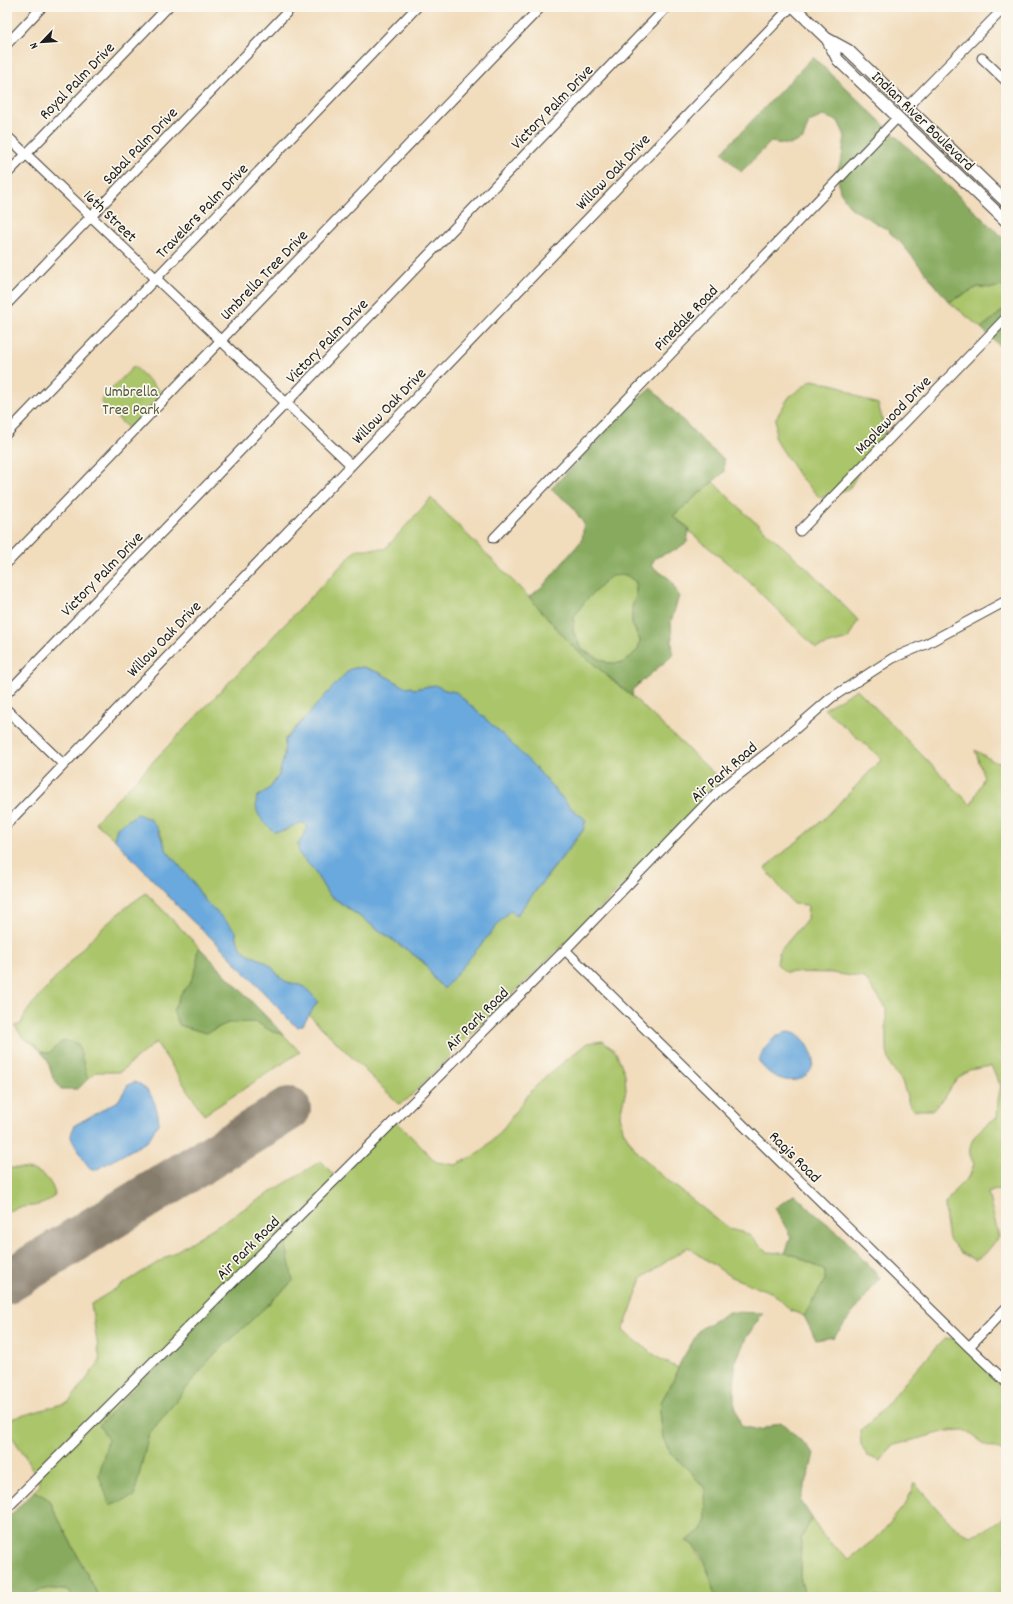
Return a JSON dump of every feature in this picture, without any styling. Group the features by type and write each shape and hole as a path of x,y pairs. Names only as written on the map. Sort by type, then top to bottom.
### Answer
{"main road":[{"name":"Indian River Boulevard","path":"794,7 826,38 848,50 1006,202"},
{"name":"Indian River Boulevard","path":"826,38 838,60 1006,221"}],"street":[{"path":"7,44 42,7"},
{"name":"Royal Palm Drive","path":"7,174 168,7"},
{"name":"Sabal Palm Drive","path":"7,304 292,7"},
{"name":"Travelers Palm Drive","path":"7,433 417,7"},
{"name":"Umbrella Tree Drive","path":"7,563 542,7"},
{"name":"Victory Palm Drive","path":"7,693 667,7"},
{"name":"Willow Oak Drive","path":"7,824 791,7"},
{"path":"907,107 1005,7"},
{"path":"982,58 1006,81"},
{"name":"Pinedale Road","path":"494,538 898,117"},
{"name":"16th Street","path":"7,136 351,465"},
{"name":"Maplewood Drive","path":"800,531 1006,318"},
{"name":"Air Park Road","path":"7,1508 565,950 718,791 772,749 831,698 893,658 926,644 1006,601"},
{"path":"7,710 63,764"},
{"name":"Ragis Road","path":"565,950 968,1347 1006,1382"},
{"path":"968,1347 1006,1308"}],"green space":[{"path":"813,57 1006,241 1006,285 993,288 978,287 949,302 902,244 886,229 851,208 840,192 837,173 842,157 845,136 838,121 823,116 809,122 803,139 789,145 771,142 741,172 722,152"},
{"path":"1006,285 1006,308 981,328 949,302 978,287 993,288"},
{"path":"1006,308 1006,352 981,328"},
{"name":"Umbrella Tree Park","path":"134,366 164,395 130,430 100,401"},
{"path":"812,380 840,386 860,398 878,404 886,432 871,452 849,489 820,498 800,477 775,439 776,418 789,397"},
{"path":"651,388 709,447 724,459 724,472 673,516 689,529 687,542 677,549 655,558 651,566 670,579 679,596 671,622 673,655 632,690 633,697 573,647 529,597 543,586 582,540 584,524 571,505 551,489 627,409","holes":["626,575 636,582 636,596 632,607 632,624 640,640 638,650 623,663 608,663 582,650 573,631 574,617 584,602 611,576"]},
{"path":"713,482 745,513 807,568 858,620 848,639 816,648 746,579 689,531 689,528 673,516"},
{"path":"431,498 609,678 633,697 726,785 521,986 474,1030 408,1099 399,1104 309,1015 317,1001 308,991 302,986 284,981 271,966 250,955 242,948 239,944 236,931 206,902 192,881 167,851 160,832 150,819 117,828 114,839 95,822 357,549 385,549","holes":["363,667 380,673 407,688 410,687 414,689 435,685 444,690 456,692 504,736 535,767 571,808 586,820 583,831 516,916 510,910 434,978 424,963 414,955 328,894 313,869 299,854 298,844 305,834 307,826 304,823 294,824 284,832 257,797 270,788 279,775 284,757 285,739 350,669"]},
{"path":"611,575 626,575 636,582 636,596 632,607 632,624 640,640 638,650 623,663 608,663 582,650 573,631 574,617 584,602"},
{"path":"857,689 971,805 984,777 975,750 995,762 1006,764 1006,1186 988,1193 999,1237 985,1254 975,1260 961,1253 949,1239 945,1204 955,1190 970,1175 974,1164 970,1155 970,1149 974,1138 982,1128 997,1118 998,1100 1001,1086 991,1066 969,1070 955,1081 944,1099 932,1110 915,1110 909,1104 902,1081 891,1067 886,1048 886,1008 865,978 832,973 785,972 777,964 779,952 807,919 808,905 793,904 765,868 823,820 882,759 824,709"},
{"path":"146,893 199,947 197,952 198,966 190,983 181,995 179,1025 206,1033 228,1023 256,1022 273,1032 283,1034 300,1052 204,1115 156,1042 120,1072 96,1072 88,1079 64,1040 49,1053 41,1052 34,1044 23,1038 15,1026 21,1024 32,1004 70,961 119,913"},
{"path":"199,947 283,1034 273,1032 256,1022 228,1023 206,1033 179,1025 173,1011 180,995 190,983 197,966 197,952"},
{"path":"64,1040 78,1044 88,1079 78,1089 61,1089 53,1078 47,1059 41,1052 49,1053"},
{"path":"603,1041 616,1052 625,1074 626,1090 620,1115 623,1130 635,1149 656,1171 729,1229 749,1234 763,1249 768,1252 793,1254 825,1271 826,1280 804,1316 790,1310 773,1293 731,1277 688,1247 642,1278 623,1331 660,1359 678,1368 673,1381 661,1402 660,1412 663,1438 670,1453 690,1471 705,1489 706,1519 702,1530 692,1544 707,1569 714,1597 99,1597 48,1499 34,1491 40,1485 24,1454 7,1430 7,1420 69,1402 100,1361 91,1304 321,1161 337,1179 395,1120 436,1162 456,1165 479,1153 499,1134 529,1093 543,1079 587,1043","holes":["293,1281 211,1358 149,1434 134,1496 99,1475 108,1440"]},
{"path":"7,1168 30,1170 43,1175 48,1179 55,1194 47,1202 42,1204 16,1208 7,1212"},
{"path":"795,1194 813,1212 841,1235 880,1278 834,1337 816,1340 804,1316 825,1280 825,1271 793,1254 785,1253 791,1237 775,1208"},
{"path":"284,1234 293,1281 211,1358 149,1434 134,1496 110,1506 99,1475 108,1440 99,1425"},
{"path":"729,1312 763,1313 746,1338 735,1363 734,1402 741,1426 760,1430 781,1422 814,1453 810,1471 800,1500 812,1518 801,1539 800,1576 805,1597 714,1597 709,1573 702,1557 698,1550 686,1541 702,1530 706,1519 705,1489 690,1471 670,1453 663,1438 660,1412 661,1402 673,1381 680,1363 700,1329"},
{"path":"945,1338 956,1339 1006,1391 1006,1459 1002,1451 986,1445 965,1430 947,1431 891,1446 881,1461 867,1456 861,1444 860,1430 878,1415 918,1367"},
{"path":"914,1483 947,1519 970,1536 984,1530 1006,1516 1006,1597 805,1597 800,1576 801,1539 812,1518 824,1537 849,1559 880,1535 907,1502"},
{"path":"34,1491 48,1499 99,1597 73,1597 70,1591 43,1589 33,1593 29,1597 7,1597 7,1519"},
{"path":"48,1588 70,1591 73,1597 29,1597 32,1593"}],"water":[{"path":"363,667 380,673 407,688 410,687 414,689 435,685 445,690 456,692 504,736 535,767 571,808 586,820 583,830 516,916 510,910 444,989 434,978 424,962 328,894 313,869 299,854 298,844 305,834 307,826 304,823 283,831 274,832 260,817 256,808 257,797 270,788 279,775 284,757 285,740 350,669"},
{"path":"137,814 150,819 157,828 167,851 192,881 206,902 236,931 239,944 242,948 250,955 271,966 284,981 304,987 318,1001 303,1025 298,1027 292,1023 220,946 189,918 114,839 117,828"},
{"path":"787,1032 797,1034 801,1037 807,1044 814,1058 812,1069 806,1076 799,1080 781,1079 772,1075 759,1061 765,1047 777,1036"},
{"path":"134,1082 145,1087 149,1092 157,1110 159,1122 148,1141 98,1169 92,1170 72,1140 71,1136 75,1125 118,1101 128,1085"}],"runway":[{"path":"7,1282 289,1109"}]}
